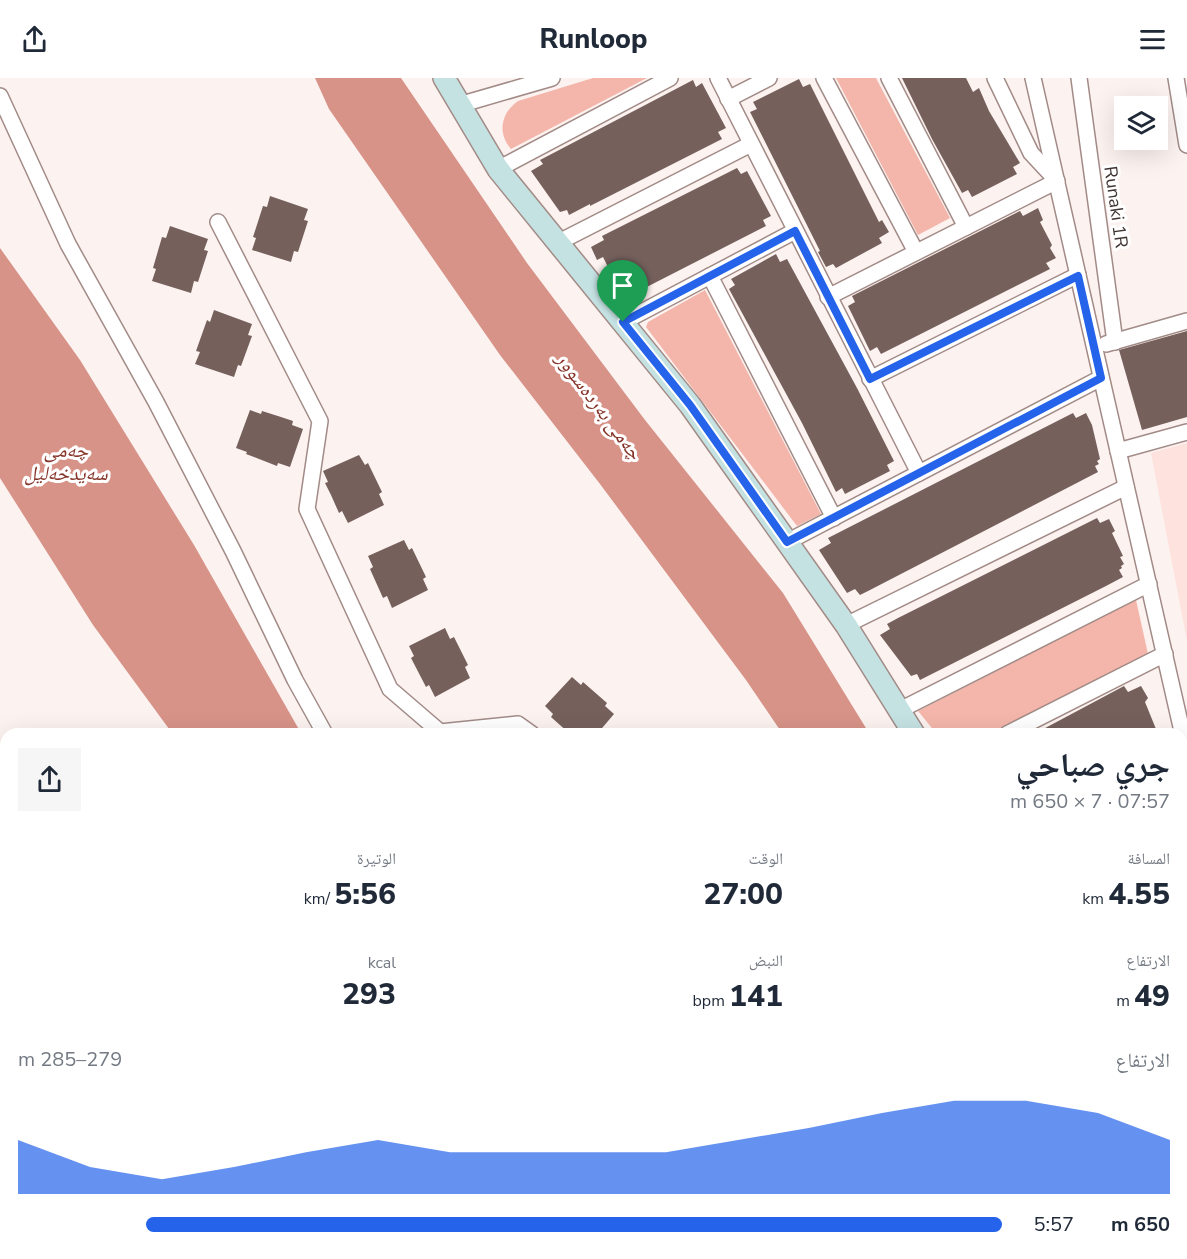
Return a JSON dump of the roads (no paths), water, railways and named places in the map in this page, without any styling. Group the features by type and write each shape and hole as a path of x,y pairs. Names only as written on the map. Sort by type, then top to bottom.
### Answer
{"street":[{"path":"444,78 498,169 690,405 846,625 910,728"},
{"path":"459,105 552,78"},
{"path":"498,169 670,78"},
{"path":"718,78 919,473"},
{"path":"728,99 770,78"},
{"path":"824,78 916,252"},
{"path":"889,78 966,227"},
{"path":"995,78 1031,153 1056,181"},
{"path":"1033,78 1180,728"},
{"name":"Runaki 1R","path":"1078,78 1115,342"},
{"path":"1176,78 1187,145"},
{"path":"0,96 68,244 156,402 233,551 295,680 322,728"},
{"path":"557,243 751,144"},
{"path":"828,297 1056,181"},
{"path":"218,222 320,421 308,509 390,689 435,728"},
{"path":"623,322 795,231"},
{"path":"710,276 834,518"},
{"path":"870,379 1078,276"},
{"path":"1094,347 1187,321"},
{"path":"787,542 1101,378"},
{"path":"1118,451 1187,432"},
{"path":"846,625 1126,487"},
{"path":"900,710 1149,584"},
{"path":"1019,728 1165,654"},
{"path":"479,728 518,724 524,728"}],"water":[{"name":"چەمی بەردەسوور","path":"315,78 401,78 527,263 645,420 783,593 866,728 779,728 746,680 600,484 500,355 329,109"},
{"name":"چەمی سەیدخەلیل","path":"0,248 80,360 194,545 298,728 168,728 93,625 0,478"}]}
